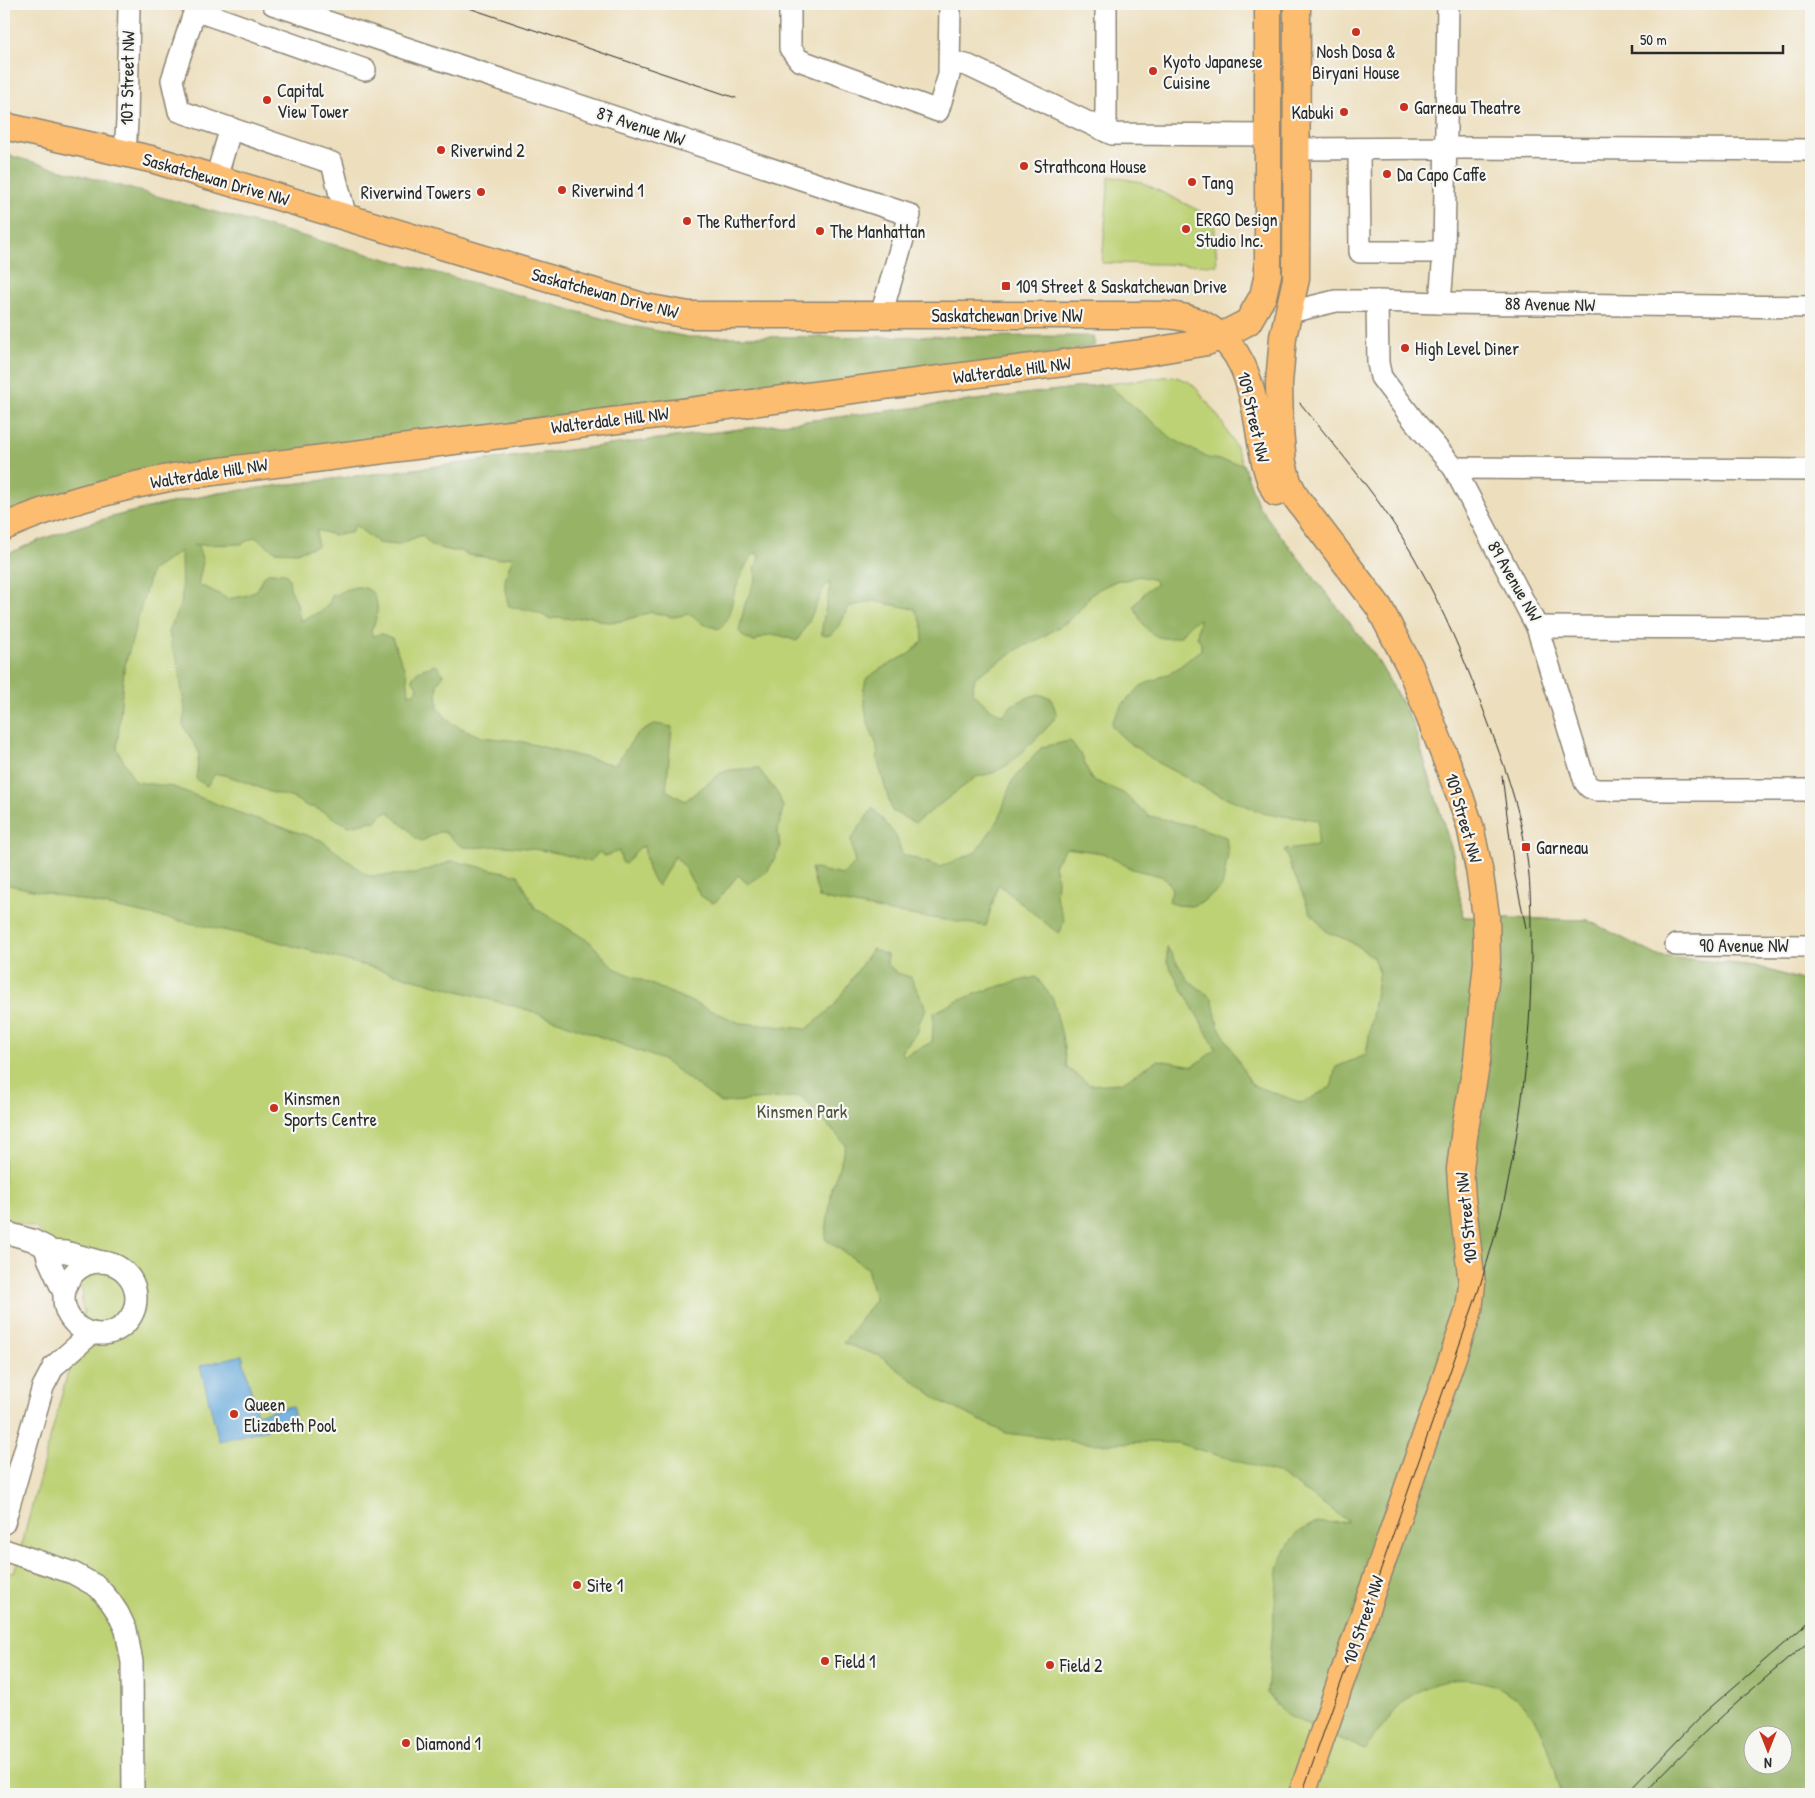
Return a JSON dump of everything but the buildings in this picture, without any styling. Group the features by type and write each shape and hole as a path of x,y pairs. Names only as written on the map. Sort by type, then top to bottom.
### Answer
{"main road":[{"path":"1222,336 1248,322 1263,296 1268,274 1268,4"},
{"name":"109 Street NW","path":"1296,4 1298,149 1296,278 1283,337 1279,383 1283,463 1288,482 1297,499 1379,607 1410,667 1460,793 1470,826 1486,916 1487,962 1477,1060 1460,1169 1472,1284 1467,1320 1302,1794"},
{"name":"Saskatchewan Drive NW","path":"4,126 125,153 216,178 614,298 670,312 715,315 1176,316 1192,319 1222,336"},
{"name":"109 Street NW","path":"1222,336 1241,363 1255,407 1261,448 1270,483 1285,510 1364,607 1393,633"},
{"name":"Walterdale Hill NW","path":"4,527 71,502 130,485 174,477 1142,353 1192,345 1222,336"}],"street":[{"name":"107 Street NW","path":"125,153 128,4"},
{"name":"87 Avenue NW","path":"274,4 910,216 881,315"},
{"path":"790,4 790,48 798,60 938,111 949,76 950,4"},
{"path":"1106,4 1106,131"},
{"path":"1440,303 1444,252 1448,4"},
{"path":"346,218 332,162 179,111 172,80 195,10 365,70"},
{"path":"950,61 969,66 1112,134 1268,134"},
{"path":"216,178 231,128"},
{"path":"1298,149 1811,150"},
{"path":"1359,149 1360,252 1444,252"},
{"name":"88 Avenue NW","path":"1290,312 1336,302 1378,301 1811,307"},
{"name":"89 Avenue NW","path":"1378,301 1378,363 1381,377 1454,468 1537,627 1811,628"},
{"path":"1454,468 1811,470"},
{"path":"1537,627 1585,782 1589,787 1596,790 1811,790"},
{"name":"90 Avenue NW","path":"1676,945 1811,946"},
{"path":"4,1232 32,1240 46,1247 46,1251 64,1293 66,1310 80,1329 103,1334 114,1331 124,1325 131,1316 135,1305 132,1282 125,1273 116,1266 66,1252 46,1251"},
{"path":"64,1293 72,1275 81,1268 93,1263 105,1263"},
{"path":"4,1523 43,1387 54,1366 92,1333"},
{"path":"4,1550 73,1573 98,1587 110,1600 118,1613 126,1630 132,1662 133,1794"}],"green space":[{"path":"4,154 623,324 688,337 1093,336 1095,346 4,516"},
{"path":"1109,176 1141,182 1214,218 1217,265 1102,263"},
{"name":"Kinsmen Park","path":"1173,376 1188,381 1196,388 1220,419 1236,447 1258,505 1374,654 1413,724 1453,854 1463,917 1587,920 1658,956 1755,966 1811,983 1811,1794 4,1794 4,1570 14,1573 84,1312 81,1302 83,1293 73,1269 36,1228 4,1219 4,556 56,534 137,511 219,493"},
{"path":"1107,384 1173,439 1208,458 1243,464 1258,505 1374,654 1413,724 1453,854 1463,917 1587,920 1658,956 1755,966 1811,983 1811,1794 1562,1794 1547,1745 1534,1718 1508,1692 1475,1680 1440,1682 1423,1689 1402,1704 1364,1749 1286,1715 1267,1693 1280,1563 1294,1537 1306,1528 1317,1523 1348,1521 1280,1474 1177,1443 1094,1444 1006,1433 940,1401 880,1356 843,1343 875,1300 867,1268 825,1239 832,1188 846,1145 801,1096 721,1103 663,1060 528,1010 271,940 4,884 4,556 56,534 137,511 219,493","holes":["355,525 378,543 397,545 422,535 432,546 452,551 461,551 468,555 499,559 513,556 505,585 509,606 531,610 551,619 557,617 573,619 591,616 600,621 609,622 622,621 651,612 673,617 690,614 703,624 719,629 726,622 739,580 755,553 759,555 758,563 754,568 756,578 745,604 739,631 744,637 754,642 770,635 797,641 810,619 824,587 830,582 822,635 832,635 842,621 848,607 873,601 915,609 922,624 923,641 909,654 880,669 866,679 863,694 867,720 877,746 878,762 892,811 915,823 976,777 993,773 1011,763 1045,730 1057,715 1051,698 1039,694 1012,705 1003,715 990,709 972,692 975,677 1020,648 1070,620 1089,597 1099,589 1118,580 1139,576 1155,580 1156,585 1147,590 1134,606 1142,622 1156,636 1171,638 1181,636 1188,626 1199,619 1197,637 1201,644 1201,650 1174,671 1141,686 1123,704 1112,722 1112,727 1127,741 1158,763 1213,792 1266,814 1319,820 1317,846 1284,850 1310,912 1327,932 1348,940 1372,956 1379,971 1366,1055 1336,1067 1331,1087 1302,1103 1252,1085 1218,1025 1212,998 1188,980 1167,947 1167,962 1216,1049 1194,1066 1158,1060 1121,1083 1090,1085 1067,1068 1053,999 1036,977 984,991 934,1013 932,1042 904,1056 901,1052 918,1031 919,1023 926,1009 911,977 897,973 887,964 887,955 872,949 833,1007 807,1029 740,1023 614,968 590,942 535,908 518,875 453,861 415,874 368,876 321,840 242,814 174,787 135,782 117,749 124,669 151,571 181,551 182,600 169,631 172,648 177,659 185,710 183,725 199,752 196,779 207,786 215,774 220,774 293,798 349,826 375,822 383,813 390,812 414,837 422,841 439,832 444,832 460,845 466,847 500,846 526,848 590,862 599,852 605,856 619,851 622,862 625,864 639,848 644,846 649,872 658,886 675,856 682,864 701,896 712,903 717,901 738,875 748,884 768,871 780,848 778,831 783,807 778,794 758,768 730,770 721,773 685,801 666,790 672,727 655,724 636,735 615,765 519,741 481,737 451,723 438,708 437,684 443,675 439,667 434,665 416,672 412,679 418,688 414,693 409,694 407,675 392,638 381,634 372,636 371,630 376,617 377,603 375,597 366,588 351,588 332,596 324,609 300,621 297,603 285,573 268,573 262,578 258,589 248,595 228,599 198,585 203,562 198,546 193,545 241,544 255,537 275,551 297,552 317,546 317,530 333,535 351,533"]},
{"path":"1070,741 1082,756 1091,779 1123,793 1149,816 1194,826 1226,837 1228,853 1223,883 1220,889 1202,902 1191,906 1176,905 1169,901 1172,890 1169,883 1161,876 1132,869 1103,853 1066,848 1054,865 1057,879 1056,897 1064,920 1060,933 998,884 986,926 891,912 819,898 811,868 842,875 855,864 851,839 873,808 896,836 902,854 940,867 976,852 999,819 1012,781 1042,747"}],"water":[{"path":"242,1355 257,1414 292,1406 296,1422 219,1441 200,1366"}],"tram line":[{"path":"457,4 736,98"},
{"path":"1300,403 1389,517 1425,577 1454,638 1472,680 1510,783 1525,845 1530,895 1531,933 1530,1007 1522,1100 1512,1162 1494,1240 1479,1289 1302,1794"},
{"path":"1502,775 1514,871 1526,928"},
{"path":"1626,1794 1704,1713 1811,1620"},
{"path":"1644,1794 1724,1714 1811,1640"}],"place":[{"name":"Nosh Dosa & Biryani House","path":"1356,32"},
{"name":"Kyoto Japanese Cuisine","path":"1153,71"},
{"name":"Capital View Tower","path":"267,100"},
{"name":"Garneau Theatre","path":"1404,107"},
{"name":"Kabuki","path":"1344,112"},
{"name":"Riverwind 2","path":"441,150"},
{"name":"Strathcona House","path":"1024,166"},
{"name":"Da Capo Caffe","path":"1387,174"},
{"name":"Tang","path":"1192,182"},
{"name":"Riverwind 1","path":"562,190"},
{"name":"Riverwind Towers","path":"481,192"},
{"name":"The Rutherford","path":"687,221"},
{"name":"ERGO Design Studio Inc.","path":"1186,229"},
{"name":"The Manhattan","path":"820,231"},
{"name":"109 Street & Saskatchewan Drive","path":"1006,286"},
{"name":"High Level Diner","path":"1405,348"},
{"name":"Garneau","path":"1526,847"},
{"name":"Kinsmen Sports Centre","path":"274,1108"},
{"name":"Queen Elizabeth Pool","path":"234,1414"},
{"name":"Site 1","path":"577,1585"},
{"name":"Field 1","path":"825,1661"},
{"name":"Field 2","path":"1050,1665"},
{"name":"Diamond 1","path":"406,1743"}]}
